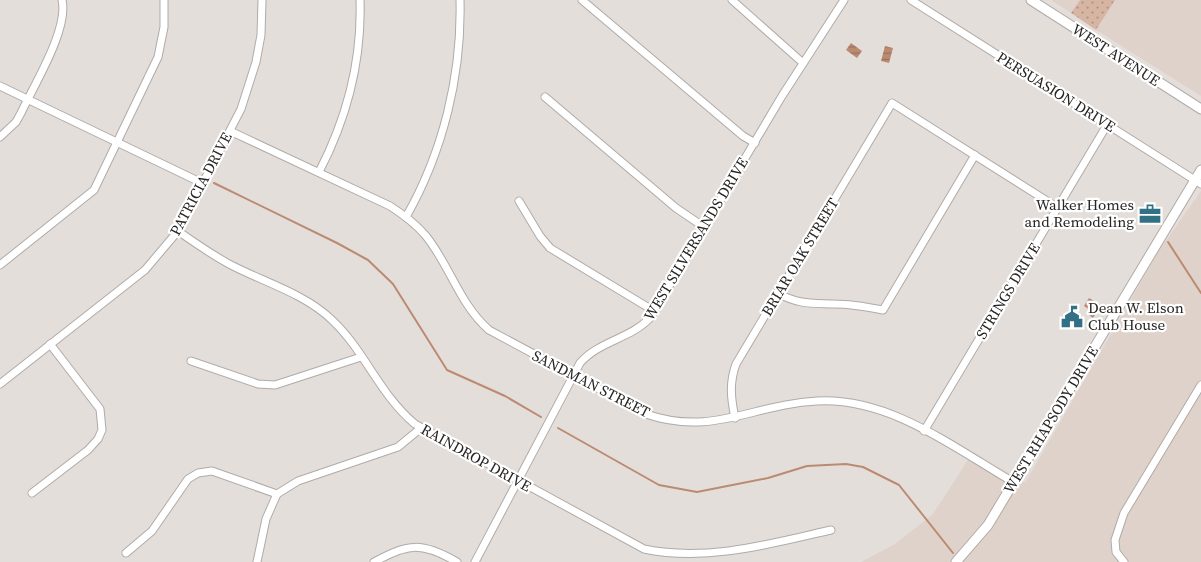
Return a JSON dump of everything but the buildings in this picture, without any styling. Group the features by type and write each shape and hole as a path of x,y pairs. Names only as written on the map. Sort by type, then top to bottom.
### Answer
{"street":[{"path":"0,137 16,122 64,22 62,0"},
{"path":"0,265 94,190 118,144 158,57 164,27 164,0"},
{"name":"PATRICIA DRIVE","path":"0,384 145,270 178,231 242,109 256,62 261,35 262,0"},
{"path":"319,172 346,106 353,83 358,58 360,0"},
{"path":"406,217 416,200 441,139 457,63 460,0"},
{"path":"582,0 743,136 754,143"},
{"path":"732,0 803,63"},
{"name":"WEST SILVERSANDS DRIVE","path":"475,562 573,376 587,355 632,333 642,326 654,311 754,143 844,0"},
{"name":"PERSUASION DRIVE","path":"911,0 1198,182"},
{"name":"WEST AVENUE","path":"1031,0 1201,109"},
{"path":"0,86 204,184"},
{"path":"545,97 676,208 704,227"},
{"name":"BRIAR OAK STREET","path":"735,418 731,394 733,372 777,293 892,103 975,155"},
{"name":"STRINGS DRIVE","path":"924,430 1107,125"},
{"name":"SANDMAN STREET","path":"230,130 390,206 406,217 434,247 471,311 482,324 498,337 633,408 660,419 694,423 735,418 800,402 837,401 878,409 924,430 1013,482"},
{"path":"777,293 792,301 805,304 836,304 883,310 975,155 1058,208"},
{"name":"WEST RHAPSODY DRIVE","path":"956,562 988,525 1198,182 1201,170"},
{"path":"519,201 540,236 550,248 654,311"},
{"name":"RAINDROP DRIVE","path":"178,231 230,264 312,305 338,326 390,400 422,428 644,548 660,554 686,557 739,552 831,530"},
{"path":"32,493 88,450 98,440 102,430 100,409 50,344"},
{"path":"191,361 258,384 275,385 361,357"},
{"path":"1124,562 1116,552 1115,540 1117,529 1124,513 1201,385"},
{"path":"257,562 266,519 277,494 298,481 398,447 422,428"},
{"path":"126,552 152,531 188,479 198,473 212,471 277,494"},
{"path":"374,562 398,550 420,546 439,551 457,562"}],"shaded area":[{"path":"1051,0 1080,0 1071,13"},
{"path":"1080,0 1115,0 1096,30 1071,13"},
{"path":"1115,0 1201,0 1201,96 1096,30"},
{"path":"851,43 862,51 857,58 846,50"},
{"path":"885,46 893,48 889,63 881,61"},
{"path":"1201,191 1201,562 861,562 895,544 933,514 973,452 1025,483 1160,249"},
{"path":"1089,298 1101,305 1093,318 1089,315 1091,311 1084,306"}],"waterway":[{"path":"214,183 368,260 393,284 447,370 505,396 541,417"},
{"path":"1168,242 1201,293"},
{"path":"558,428 659,485 697,492 768,478 807,466 846,464 863,467 899,485 953,553"}],"place":[{"name":"Walker Homes and Remodeling","path":"1150,214"},
{"name":"Dean W. Elson Club House","path":"1072,317"}]}
